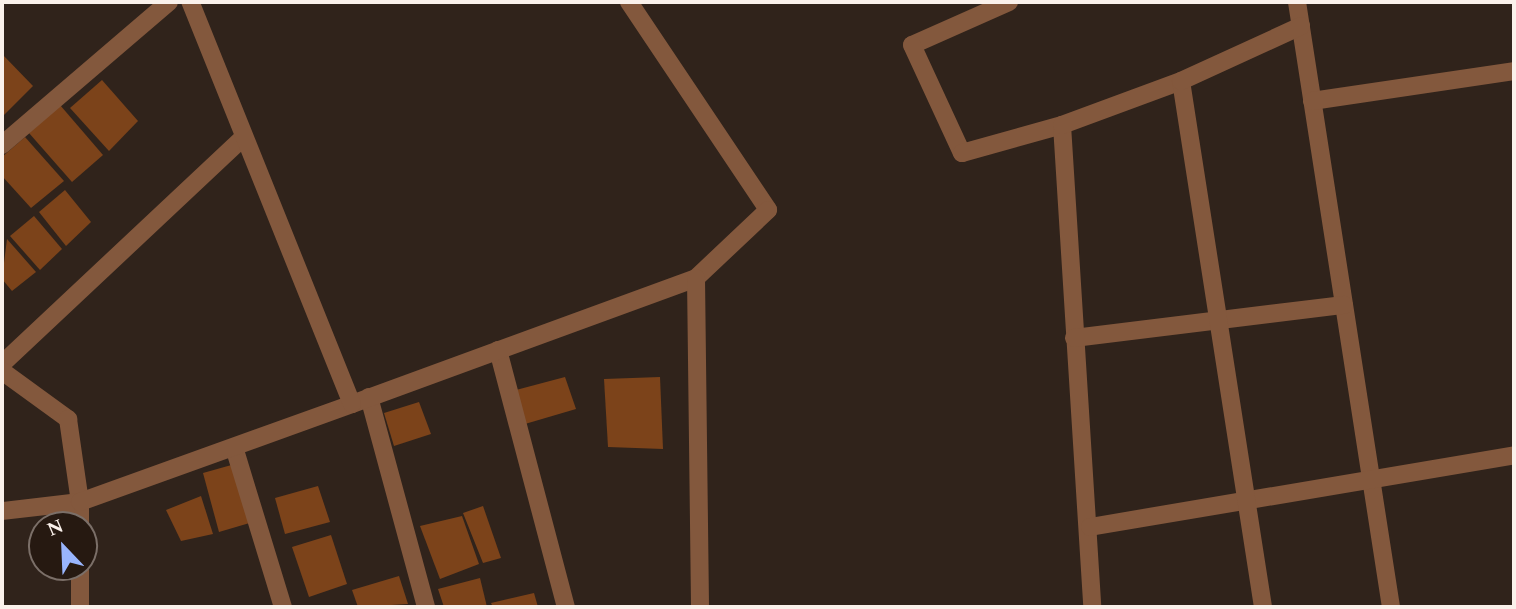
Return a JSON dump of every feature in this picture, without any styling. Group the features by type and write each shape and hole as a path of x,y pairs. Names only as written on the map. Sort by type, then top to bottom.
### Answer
{"street":[{"path":"2,145 169,2"},
{"path":"190,2 244,137 360,401 426,607"},
{"path":"2,510 80,502 696,278 768,210 629,2"},
{"path":"1009,2 912,45 962,153 1062,125 1181,81 1301,26"},
{"path":"1297,2 1343,305 1374,477 1391,607"},
{"path":"1312,101 1514,71"},
{"path":"1181,81 1264,607"},
{"path":"1062,125 1074,338 1090,527 1092,607"},
{"path":"2,364 244,137"},
{"path":"696,278 700,607"},
{"path":"1074,338 1219,323 1343,305"},
{"path":"498,350 566,607"},
{"path":"2,371 68,419 80,511"},
{"path":"234,447 283,607"},
{"path":"1090,527 1245,497 1514,455"},
{"path":"80,581 80,607"}],"building":[{"path":"2,54 33,86 2,117"},
{"path":"102,80 138,121 109,151 70,108"},
{"path":"60,105 103,155 72,182 29,133"},
{"path":"25,137 64,181 31,208 2,176 2,157"},
{"path":"65,190 91,222 66,246 39,212"},
{"path":"34,216 62,249 40,270 10,236"},
{"path":"7,239 36,272 12,291 2,279"},
{"path":"565,377 576,409 525,424 516,390"},
{"path":"660,377 663,449 608,447 604,379"},
{"path":"419,402 431,434 394,446 384,413"},
{"path":"235,464 253,522 219,532 203,473"},
{"path":"318,486 330,522 285,534 275,498"},
{"path":"201,496 213,534 181,541 166,510"},
{"path":"483,506 501,558 483,563 463,513"},
{"path":"462,516 479,564 440,579 420,526"},
{"path":"331,535 347,584 309,597 292,547"},
{"path":"399,576 408,604 358,607 352,590"},
{"path":"480,578 487,607 444,607 438,589"},
{"path":"534,593 538,607 493,607 491,603"}]}
